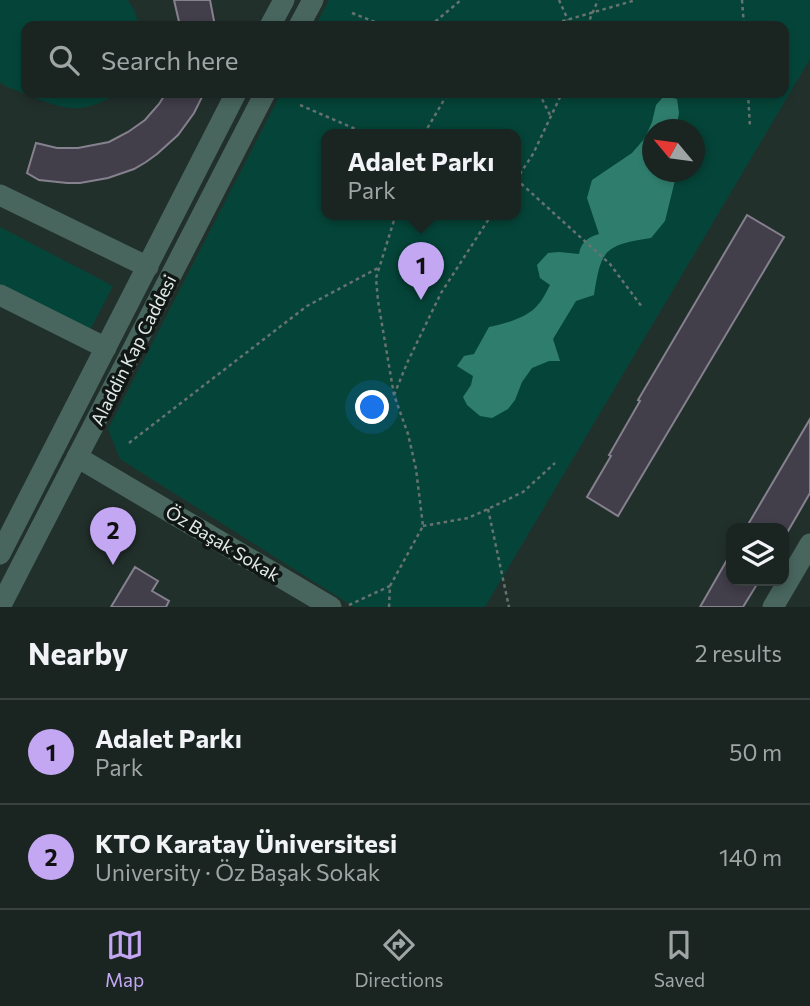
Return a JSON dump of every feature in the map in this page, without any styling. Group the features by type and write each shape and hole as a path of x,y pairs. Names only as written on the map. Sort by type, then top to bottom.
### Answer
{"street":[{"path":"273,21 284,0"},
{"path":"302,21 313,0"},
{"name":"Aladdin Kap Caddesi","path":"0,554 233,98"},
{"name":"Aladdin Kap Caddesi","path":"0,607 262,98"},
{"path":"0,195 148,267"},
{"path":"0,295 106,348"},
{"name":"Öz Başak Sokak","path":"78,457 331,607"},
{"path":"773,607 810,544"}],"path":[{"path":"436,21 461,0"},
{"path":"559,0 568,19"},
{"path":"589,21 598,0"},
{"path":"563,21 636,0"},
{"path":"742,0 744,21"},
{"path":"352,13 372,21"},
{"path":"427,129 445,98"},
{"path":"542,98 551,117"},
{"path":"521,172 533,154 560,98"},
{"path":"748,98 750,127"},
{"path":"300,105 355,129"},
{"path":"521,184 610,264 642,307"},
{"path":"389,607 390,586 423,526 416,469 408,434 394,395 377,300 376,278 394,220"},
{"path":"394,395 441,293 488,220"},
{"path":"130,443 307,306 379,268"},
{"path":"423,526 468,518 488,509 523,492 555,464"},
{"path":"488,509 509,607"},
{"path":"344,607 390,586"}],"shaded area":[{"path":"0,0 128,0 135,12 138,21 21,21 21,93 0,82"},
{"path":"329,0 810,0 810,59 789,94 789,21 318,21"},
{"path":"34,98 109,98 86,107 56,105"},
{"path":"278,98 787,98 485,607 354,607 120,459 108,429"},
{"path":"662,98 677,99 678,119 653,119 656,105"},
{"path":"642,141 642,182 675,182 665,221 651,238 623,244 608,252 599,268 594,295 576,301 553,339 560,361 549,361 532,368 508,409 492,418 480,416 467,405 463,397 473,376 457,366 464,356 474,354 489,327 519,318 539,304 550,285 540,278 537,265 548,253 579,254 586,241 599,234 587,198 592,180 632,153"},
{"path":"0,227 113,286 87,336 0,291"}],"building":[{"path":"174,0 210,0 214,21 179,21"},
{"path":"163,98 202,98 178,135 157,154 134,169 108,178 80,183 39,180 27,173 36,143 57,148 78,148 109,142 145,120"},
{"path":"747,215 784,237 618,516 587,497 640,401 638,400"},
{"path":"810,419 810,493 789,529 789,523 749,523"},
{"path":"726,562 726,586 756,586 743,607 700,607"},
{"path":"135,567 158,581 152,591 169,601 166,607 111,607"}],"place":[{"name":"Adalet Parkı","path":"421,300"},
{"name":"KTO Karatay Üniversitesi","path":"113,565"}]}
